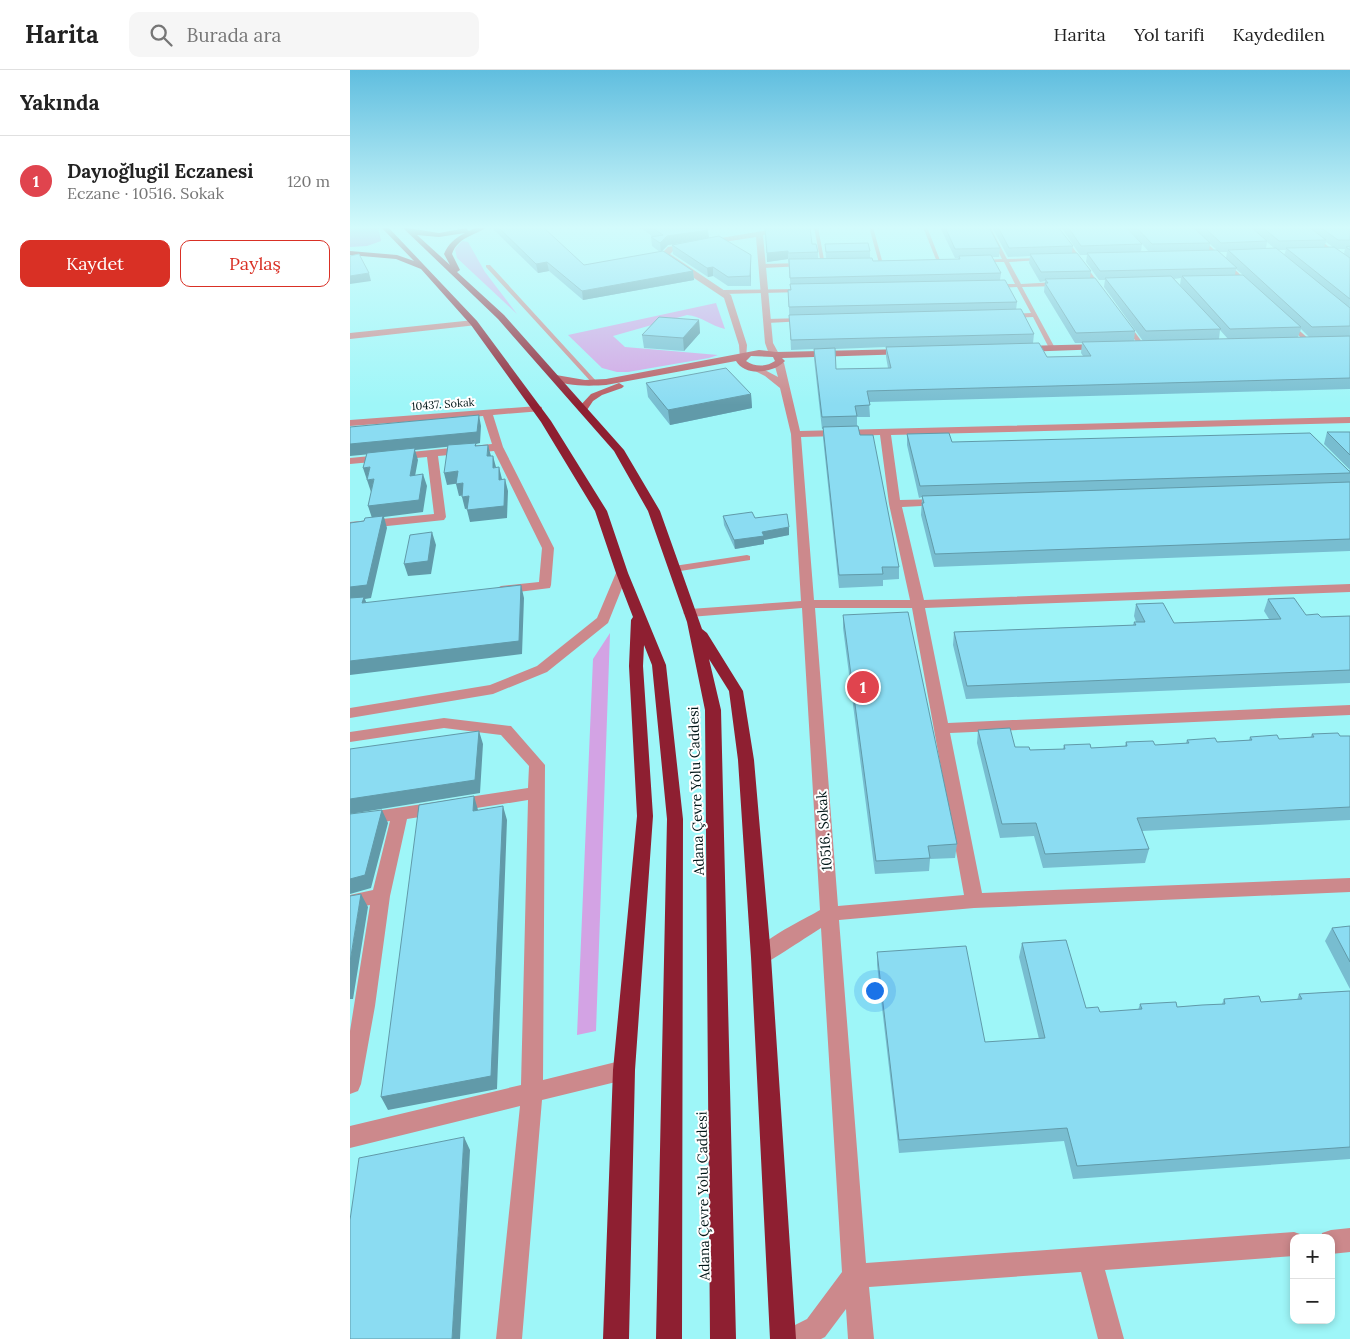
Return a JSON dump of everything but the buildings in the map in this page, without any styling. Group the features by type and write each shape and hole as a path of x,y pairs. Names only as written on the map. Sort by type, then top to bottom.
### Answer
{"highway":[{"name":"Adana Çevre Yolu Caddesi","path":"442,286 474,322 538,409 601,511 622,573 659,664 675,819 669,1339"},
{"name":"Adana Çevre Yolu Caddesi","path":"468,286 501,317 619,450 654,511 692,617 713,710 723,1339"},
{"path":"616,1339 624,1070 645,816 636,666 638,613"},
{"path":"692,617 736,691 746,760 761,957 783,1339"}],"street":[{"path":"714,286 723,292 730,301 747,364"},
{"name":"10516. Sokak","path":"764,286 770,346 776,358 785,387 796,434 861,1339"},
{"path":"350,336 474,322"},
{"path":"1291,342 1309,346"},
{"path":"1104,355 1014,353 1052,348 1115,347"},
{"path":"747,364 756,353 776,358 915,356"},
{"path":"583,408 592,397 611,388 721,367 747,364 767,368 776,358"},
{"path":"556,378 595,383 747,364 768,374 785,387"},
{"name":"10437. Sokak","path":"350,423 538,409"},
{"path":"486,592 545,585 548,548 498,447 487,413"},
{"path":"796,434 1350,420"},
{"path":"1293,421 1306,434"},
{"path":"885,432 895,504 918,604 974,901"},
{"path":"350,461 498,447"},
{"path":"350,526 440,517 432,453"},
{"path":"895,504 955,502"},
{"path":"350,713 493,689 542,669 603,620 622,573"},
{"path":"692,617 808,604 918,604 1350,588"},
{"path":"941,728 1350,710"},
{"path":"350,737 444,722 506,730 537,765 532,1092 509,1339"},
{"path":"350,821 537,793"},
{"path":"350,1084 357,1008 400,813"},
{"path":"761,957 784,940 830,914 974,901 1350,886"},
{"path":"350,902 381,896"},
{"path":"350,1137 624,1070"},
{"path":"1335,1242 1350,1240"},
{"path":"794,1339 816,1328 855,1276 1290,1244"},
{"path":"1090,1259 1111,1339"}],"lane":[{"path":"506,286 595,383"},
{"path":"1020,286 1052,348"},
{"path":"1098,286 1102,291"},
{"path":"723,292 803,290"},
{"path":"1005,316 1035,315"},
{"path":"1282,317 1309,346"},
{"path":"767,321 807,320"},
{"path":"1125,323 1141,349"},
{"path":"674,569 747,558"}],"shaded area":[{"path":"487,286 496,286 517,314"},
{"path":"716,303 725,329 697,317 687,315 613,336 625,347 718,355 709,358 628,372 617,372 602,368 568,335"},
{"path":"610,633 596,1031 577,1035 593,659"}],"place":[{"name":"Dayıoğlugil Eczanesi","path":"863,687"}]}
